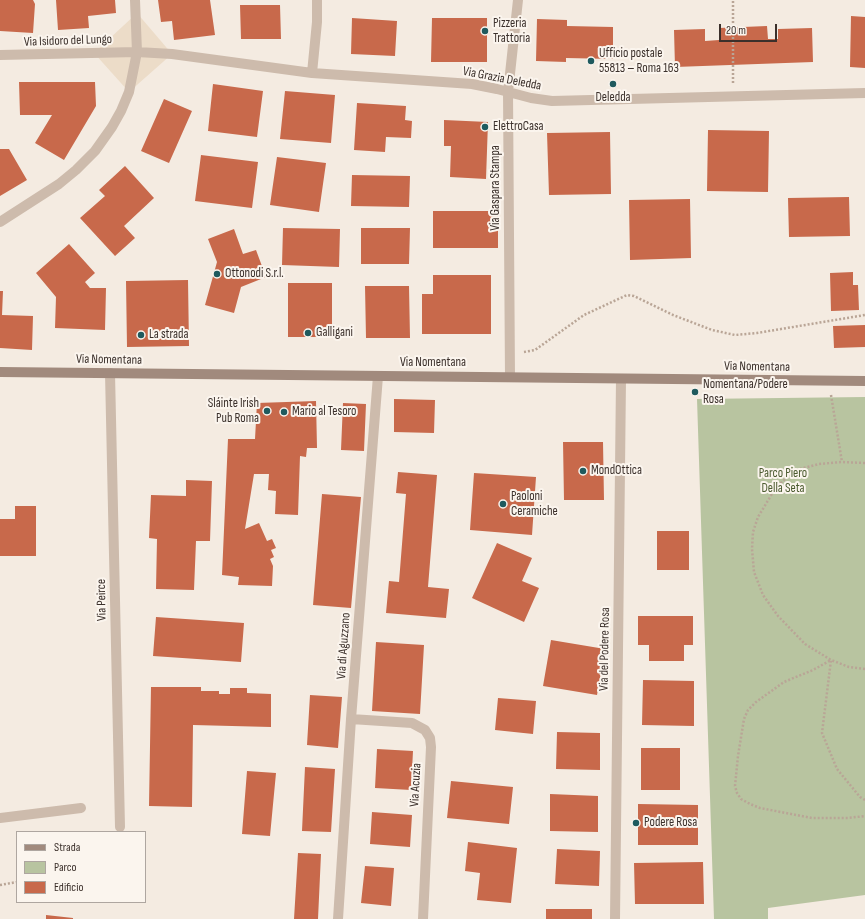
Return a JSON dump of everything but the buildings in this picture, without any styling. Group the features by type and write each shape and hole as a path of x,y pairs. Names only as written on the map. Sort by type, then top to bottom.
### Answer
{"main road":[{"name":"Via Nomentana","path":"0,372 865,381"}],"street":[{"path":"0,222 59,184 76,170 95,151 108,133 121,111 129,92 137,52 135,0"},
{"path":"312,73 317,22 317,0"},
{"name":"Via Gaspara Stampa","path":"510,377 508,92 518,0"},
{"name":"Via Isidoro del Lungo","path":"0,56 137,52"},
{"name":"Via Grazia Deledda","path":"137,52 172,54 312,73 472,84 531,98 558,101 865,93"},
{"name":"Via Peirce","path":"110,373 120,827"},
{"name":"Via di Aguzzano","path":"338,919 351,719 378,376"},
{"name":"Via del Podere Rosa","path":"615,919 621,379"},
{"name":"Via Acuzia","path":"351,719 412,723 425,730 430,738 431,746 423,919"},
{"path":"0,818 81,808"}],"path":[{"path":"733,0 733,96"},
{"path":"510,354 536,350 584,315 627,295 634,296 673,315 712,330 734,335 757,333 865,315"},
{"path":"829,381 842,462"},
{"path":"865,463 842,462 819,464 800,469 786,478 775,489 758,517 753,532 752,549 754,572 763,595 778,616 805,644 831,660 849,667 865,669"},
{"path":"831,660 822,733 836,769 860,797 865,800"},
{"path":"831,660 813,670 784,682 756,702 748,710 744,719 735,786 737,794 742,799 760,808 812,818 848,818 865,816"},
{"path":"0,885 16,882"}],"green space":[{"name":"Parco Piero Della Seta","path":"865,397 865,895 768,908 768,919 714,919 697,399"}],"shaded area":[{"path":"137,13 172,54 129,92 94,53"}],"place":[{"name":"Pizzeria Trattoria","path":"485,31"},
{"name":"Ufficio postale 55813 – Roma 163","path":"591,61"},
{"name":"Deledda","path":"613,84"},
{"name":"ElettroCasa","path":"485,127"},
{"name":"Ottonodi S.r.l.","path":"217,274"},
{"name":"Galligani","path":"308,333"},
{"name":"La strada","path":"141,335"},
{"name":"Nomentana/Podere Rosa","path":"695,392"},
{"name":"Sláinte Irish Pub Roma","path":"267,411"},
{"name":"Mario al Tesoro","path":"284,412"},
{"name":"MondOttica","path":"583,471"},
{"name":"Paoloni Ceramiche","path":"503,504"},
{"name":"Podere Rosa","path":"636,823"}]}
